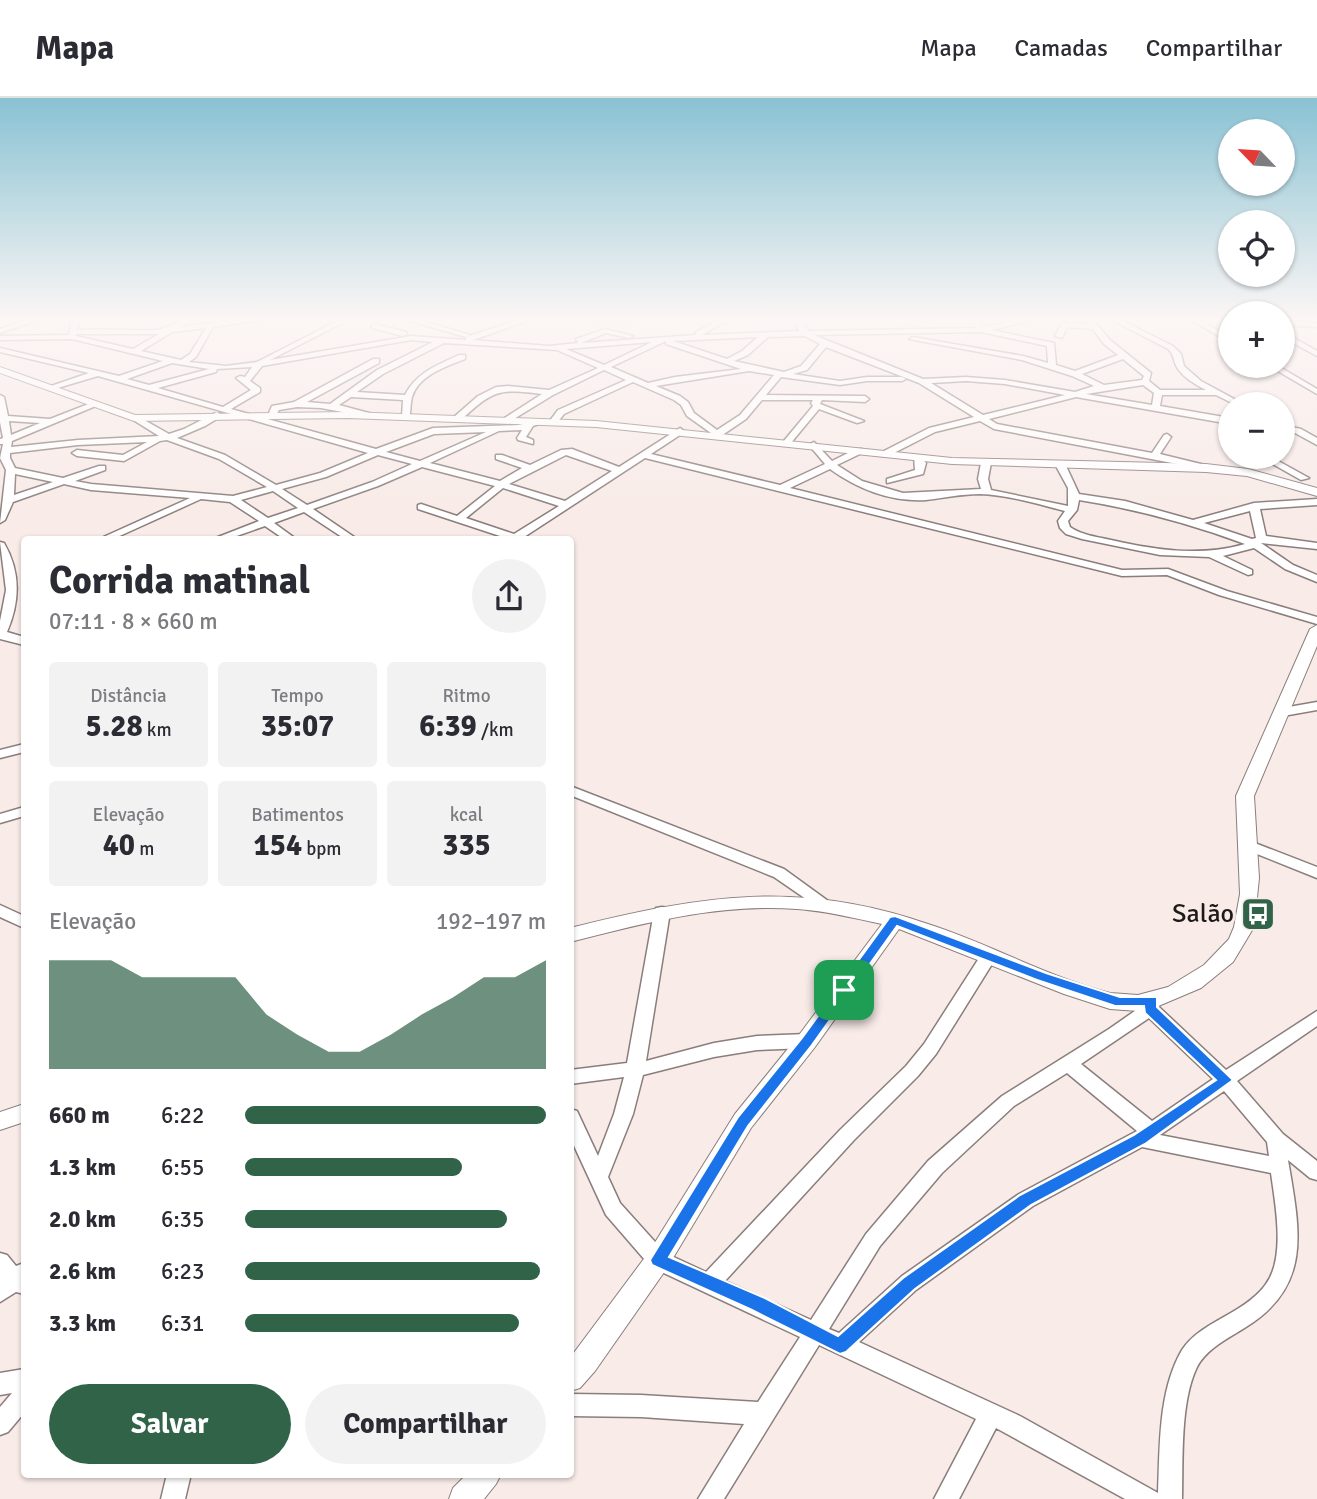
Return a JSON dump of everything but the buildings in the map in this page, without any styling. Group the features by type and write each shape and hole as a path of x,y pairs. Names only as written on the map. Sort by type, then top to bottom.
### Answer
{"street":[{"path":"43,384 134,418 170,438 230,461 347,536"},
{"path":"54,388 65,384"},
{"path":"134,384 221,412"},
{"path":"147,389 164,384"},
{"path":"4,444 157,441 170,438 202,425 255,393 257,390 250,384"},
{"path":"295,405 332,384"},
{"path":"330,408 365,384"},
{"path":"406,417 406,398 417,384"},
{"path":"227,536 375,484 502,425 550,393 569,384"},
{"path":"553,422 561,412 622,384"},
{"path":"719,434 743,417 771,384"},
{"path":"927,384 986,423 1006,429 1248,474 1317,492"},
{"path":"1011,384 1218,419"},
{"path":"1097,384 1102,387"},
{"path":"885,454 932,430 1102,387 1125,384"},
{"path":"1148,384 1158,392 1217,393"},
{"path":"1201,384 1217,393"},
{"path":"650,385 677,398 685,404 690,414 719,434"},
{"path":"457,419 483,397 500,387 550,393"},
{"path":"1154,410 1158,392"},
{"path":"349,394 406,398"},
{"path":"787,442 818,402 829,396 865,399"},
{"path":"0,397 5,458 5,503 0,520"},
{"path":"758,397 818,402 859,421"},
{"path":"4,444 94,405"},
{"path":"272,415 275,408 295,405 352,410 366,415"},
{"path":"134,418 221,412 247,415 366,415 457,419 502,425"},
{"path":"247,415 310,435 380,451 567,505"},
{"path":"2,419 53,423"},
{"path":"5,469 62,482 199,498 233,499 323,475 433,431 553,422 680,430 917,458 986,463 1206,468"},
{"path":"530,442 521,438 533,424"},
{"path":"520,536 680,430"},
{"path":"1295,431 1317,442"},
{"path":"1154,456 1167,437"},
{"path":"77,453 124,458 157,441"},
{"path":"814,445 831,464 868,488 911,497 987,492 1072,510"},
{"path":"782,488 859,451"},
{"path":"458,520 503,485 567,452 621,471"},
{"path":"646,454 1122,573 1161,570 1317,621"},
{"path":"499,457 533,468"},
{"path":"890,481 920,472 921,463 917,458"},
{"path":"986,463 983,479 987,492"},
{"path":"1061,466 1077,497 1072,510 1063,521 1070,532 1148,550 1211,554 1256,542"},
{"path":"5,503 102,468"},
{"path":"1287,469 1304,478"},
{"path":"1287,484 1317,476"},
{"path":"1077,497 1125,504 1256,542 1317,546"},
{"path":"111,536 199,498"},
{"path":"233,499 286,536"},
{"path":"1194,523 1224,511 1317,502"},
{"path":"1254,506 1256,542 1289,567 1317,579"},
{"path":"421,507 506,536"},
{"path":"0,545 13,573 19,578 4,635 21,640"},
{"path":"1148,550 1161,570"},
{"path":"1211,554 1248,572"},
{"path":"710,1499 873,1240 934,1167 1008,1101 1115,1034 1151,1005 1201,977 1231,952 1244,930 1250,902 1250,860 1244,826 1245,796 1317,629"},
{"path":"1283,712 1317,706"},
{"path":"0,754 21,749"},
{"path":"574,792 779,873 827,906"},
{"path":"0,819 21,812"},
{"path":"1247,845 1317,873"},
{"path":"574,934 662,912 739,902 827,906 895,920 1119,1003 1151,1005 1226,1080 1276,1139 1317,1172"},
{"path":"0,910 21,921"},
{"path":"598,1178 618,1133 635,1069 650,996 662,912"},
{"path":"574,1373 592,1353 658,1260 743,1121 807,1041 895,920"},
{"path":"710,1283 846,1135 912,1071 930,1049 989,956"},
{"path":"840,1346 909,1283 1026,1200 1145,1135 1317,1017"},
{"path":"574,1077 635,1069 757,1042 807,1041"},
{"path":"1068,1064 1145,1135 1279,1166"},
{"path":"0,1121 21,1114"},
{"path":"574,1125 613,1209 658,1260 991,1414 1149,1499"},
{"path":"1170,1499 1179,1388 1188,1361 1199,1346 1269,1296 1281,1279 1286,1256 1285,1215 1276,1139"},
{"path":"0,1262 16,1282"},
{"path":"0,1384 21,1380"},
{"path":"0,1423 21,1399"},
{"path":"574,1405 641,1406 762,1414"},
{"path":"946,1499 991,1414"},
{"path":"173,1499 178,1478"},
{"path":"464,1499 482,1478"}],"place":[{"name":"Salão","path":"1258,914"}],"route":[{"path":"895,920 1041,977 1119,1003 1152,1001 1150,1009 1226,1080 1139,1139 1026,1200 909,1283 840,1346 758,1304 658,1260 673,1231 743,1121 844,990 895,920"}]}
